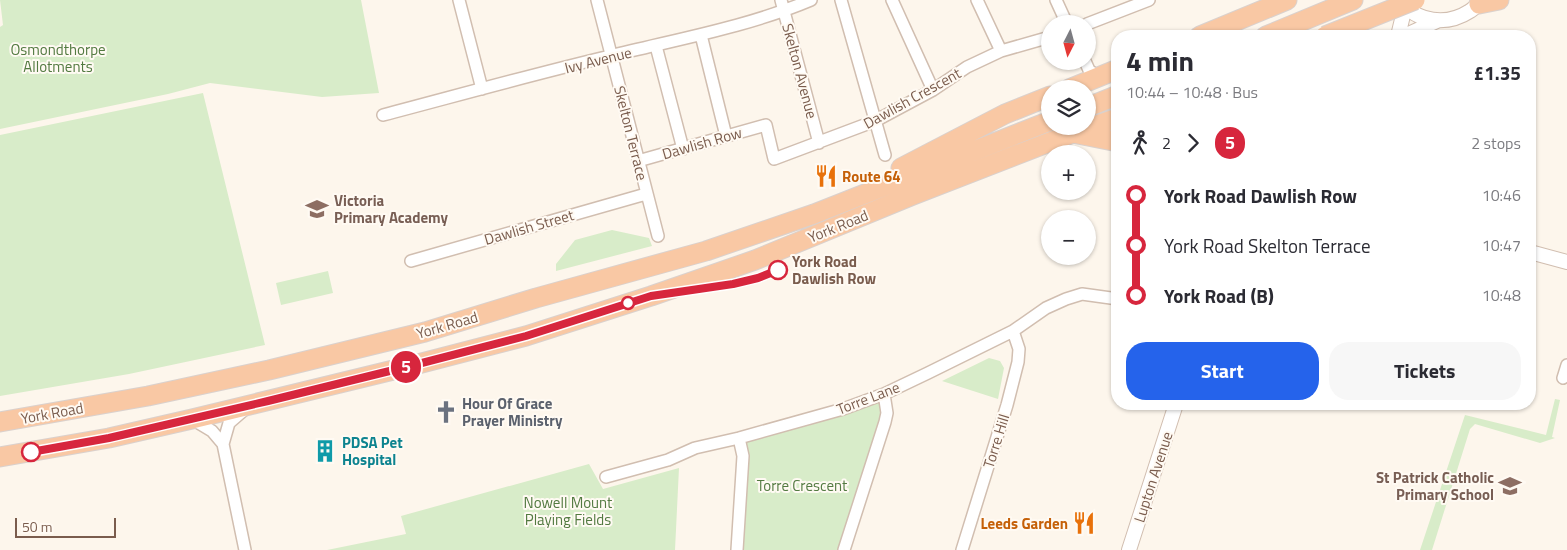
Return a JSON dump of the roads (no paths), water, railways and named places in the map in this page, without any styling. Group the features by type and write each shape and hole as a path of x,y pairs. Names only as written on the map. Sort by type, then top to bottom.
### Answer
{"highway":[{"path":"1214,30 1287,0"},
{"path":"1280,30 1353,0"},
{"path":"1481,2 1498,0"},
{"path":"1340,30 1407,2"},
{"path":"1091,80 1111,72"},
{"path":"1096,104 1111,98"},
{"path":"814,214 1005,114 1041,100"},
{"name":"York Road","path":"1096,125 1111,120"},
{"name":"York Road","path":"0,422 148,396 269,370 425,332 536,298 706,251 814,214 1041,126"},
{"name":"York Road","path":"0,457 109,438 192,420 526,336 755,260 913,195 1068,135"},
{"path":"1083,135 1111,141"}],"street":[{"path":"459,0 482,89"},
{"name":"Skelton Terrace","path":"597,0 658,236"},
{"name":"Ivy Avenue","path":"383,114 701,35 783,6 811,0"},
{"path":"841,0 885,155"},
{"path":"892,0 933,90"},
{"path":"977,0 1001,51"},
{"path":"1056,0 1063,15"},
{"path":"1096,20 1146,1"},
{"path":"1400,30 1407,2 1425,18 1437,21 1452,20 1463,15 1481,2"},
{"name":"Skelton Avenue","path":"783,6 819,143"},
{"path":"1417,30 1437,21"},
{"path":"701,35 726,136"},
{"name":"Dawlish Crescent","path":"774,159 875,121 933,90 967,67 1001,51 1041,40"},
{"path":"656,46 683,148"},
{"path":"1089,70 1098,77"},
{"name":"Dawlish Row","path":"638,162 766,125 774,159"},
{"name":"Dawlish Street","path":"411,260 646,194"},
{"path":"1536,254 1567,262"},
{"name":"Torre Lane","path":"606,477 668,460 695,448 739,438 843,409 884,394 928,373 1013,330 1046,308 1082,294 1111,298"},
{"name":"Torre Hill","path":"962,550 1007,405 1018,362 1019,349 1013,330"},
{"path":"1563,378 1567,365"},
{"path":"844,550 885,422 887,413 884,394"},
{"path":"245,550 223,444 229,423 249,406"},
{"name":"Lupton Avenue","path":"1129,550 1174,410"},
{"path":"192,420 212,431 223,444"},
{"path":"737,550 743,456 739,438"}],"place":[{"name":"Route 64","path":"826,176"},
{"name":"Victoria Primary Academy","path":"317,209"},
{"name":"York Road Dawlish Row","path":"778,270"},
{"name":"Hour Of Grace Prayer Ministry","path":"446,412"},
{"name":"PDSA Pet Hospital","path":"325,451"},
{"name":"St Patrick Catholic Primary School","path":"1510,486"},
{"name":"Leeds Garden","path":"1084,523"}],"park label":[{"name":"Osmondthorpe Allotments","path":"58,58"},
{"name":"Torre Crescent","path":"802,485"},
{"name":"Nowell Mount Playing Fields","path":"568,510"}]}
